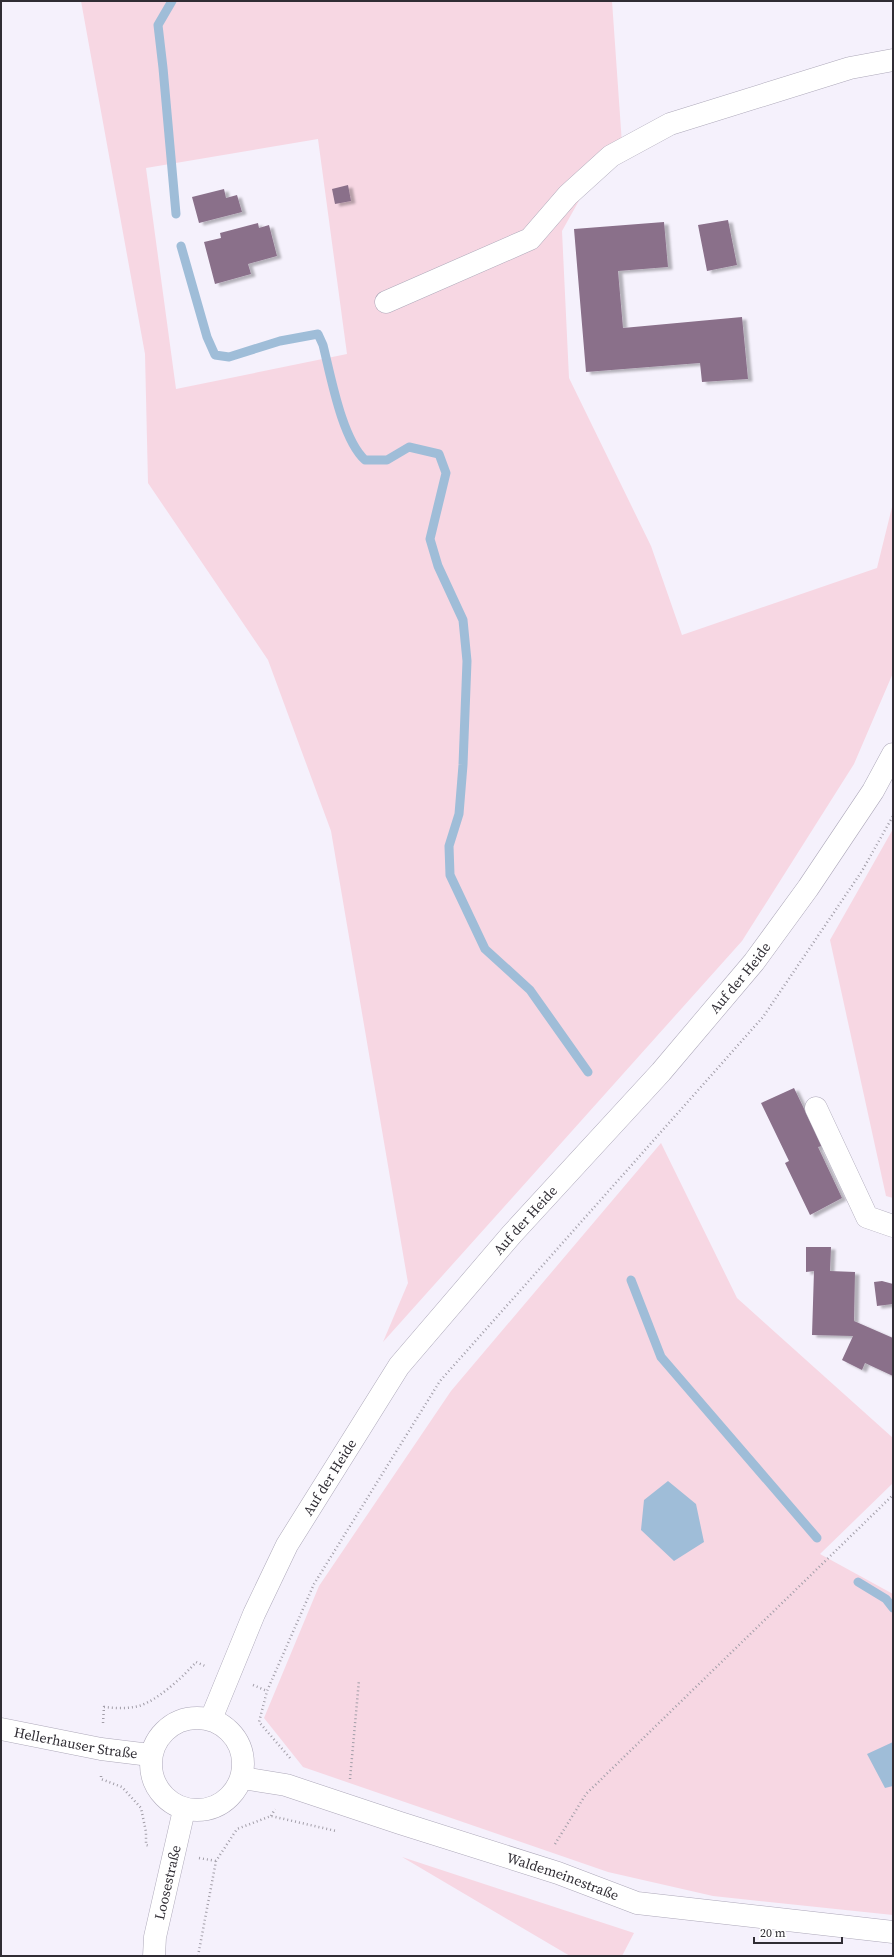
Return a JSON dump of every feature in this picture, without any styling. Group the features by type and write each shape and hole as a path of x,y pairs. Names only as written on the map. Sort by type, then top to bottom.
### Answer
{"street":[{"path":"386,302 530,239 568,194 611,156 670,124 850,68 893,60"},
{"name":"Auf der Heide","path":"211,1719 254,1614 287,1545 399,1366 512,1234 661,1072 754,962 813,882 873,791 893,754"},
{"path":"816,1108 867,1217 893,1226"},
{"path":"191,1717 211,1719 227,1728 238,1742 244,1760 242,1778 233,1794 219,1806 202,1811 184,1810 168,1802 157,1789 150,1773 150,1755 158,1737 172,1724 191,1717"},
{"name":"Hellerhauser Straße","path":"1,1729 101,1749 150,1755"},
{"name":"Waldemeinestraße","path":"242,1778 286,1785 540,1868 637,1903 893,1932"},
{"name":"Loosestraße","path":"154,1956 155,1937 184,1810"}],"path":[{"path":"286,1785 292,1760 260,1722 267,1691 314,1584 440,1381 763,1017 862,871 893,816"},
{"path":"540,1868 586,1794 893,1495"},
{"path":"216,1861 175,1853 146,1845 146,1832 141,1808 122,1787 101,1779 101,1749 104,1708 139,1706 164,1692 183,1678 196,1662 267,1691"},
{"path":"348,1806 359,1680"},
{"path":"198,1956 216,1861 237,1829 271,1816"}],"shaded area":[{"path":"81,1 612,1 622,144 595,172 562,231 569,378 651,546 682,635 877,568 893,503 893,673 854,764 742,941 383,1342 408,1283 331,831 268,660 148,483 145,354","holes":["318,139 347,354 176,389 146,168"]},
{"path":"893,829 893,1198 886,1196 830,940"},
{"path":"661,1143 737,1298 893,1438 893,1483 820,1554 893,1594 893,1915 713,1896 608,1872 303,1767 264,1718 319,1586 451,1391"},
{"path":"402,1857 634,1933 622,1956 570,1956"}],"water":[{"path":"668,1481 696,1504 704,1542 674,1561 641,1530 644,1500"},
{"path":"893,1742 893,1786 885,1788 867,1754"}],"building":[{"path":"348,185 351,201 335,204 332,189"},
{"path":"224,189 226,198 237,195 242,212 199,223 192,197"},
{"path":"728,220 737,265 707,271 698,225"},
{"path":"664,222 668,267 618,271 623,328 742,317 748,379 702,382 700,363 586,372 574,229"},
{"path":"258,223 259,228 269,225 277,256 248,264 251,274 215,284 204,242 221,238 220,233"},
{"path":"794,1088 822,1146 818,1147 842,1198 810,1215 785,1163 789,1161 761,1103"},
{"path":"806,1247 831,1247 830,1271 855,1272 854,1321 893,1338 893,1376 865,1363 862,1370 842,1360 853,1336 812,1335 814,1271 806,1272"},
{"path":"882,1281 893,1284 893,1304 877,1306 874,1282"}],"waterway":[{"path":"172,1 158,25 176,214"},
{"path":"181,246 207,337 215,355 229,357 280,341 318,334 323,345 338,407 350,438 365,460 387,460 409,447 439,454 446,473 430,539 438,566 463,620 467,661 463,765 459,814 449,846 450,875 485,949 530,990 588,1072"},
{"path":"631,1280 661,1357 817,1538"},
{"path":"858,1582 886,1599 893,1608"}]}
